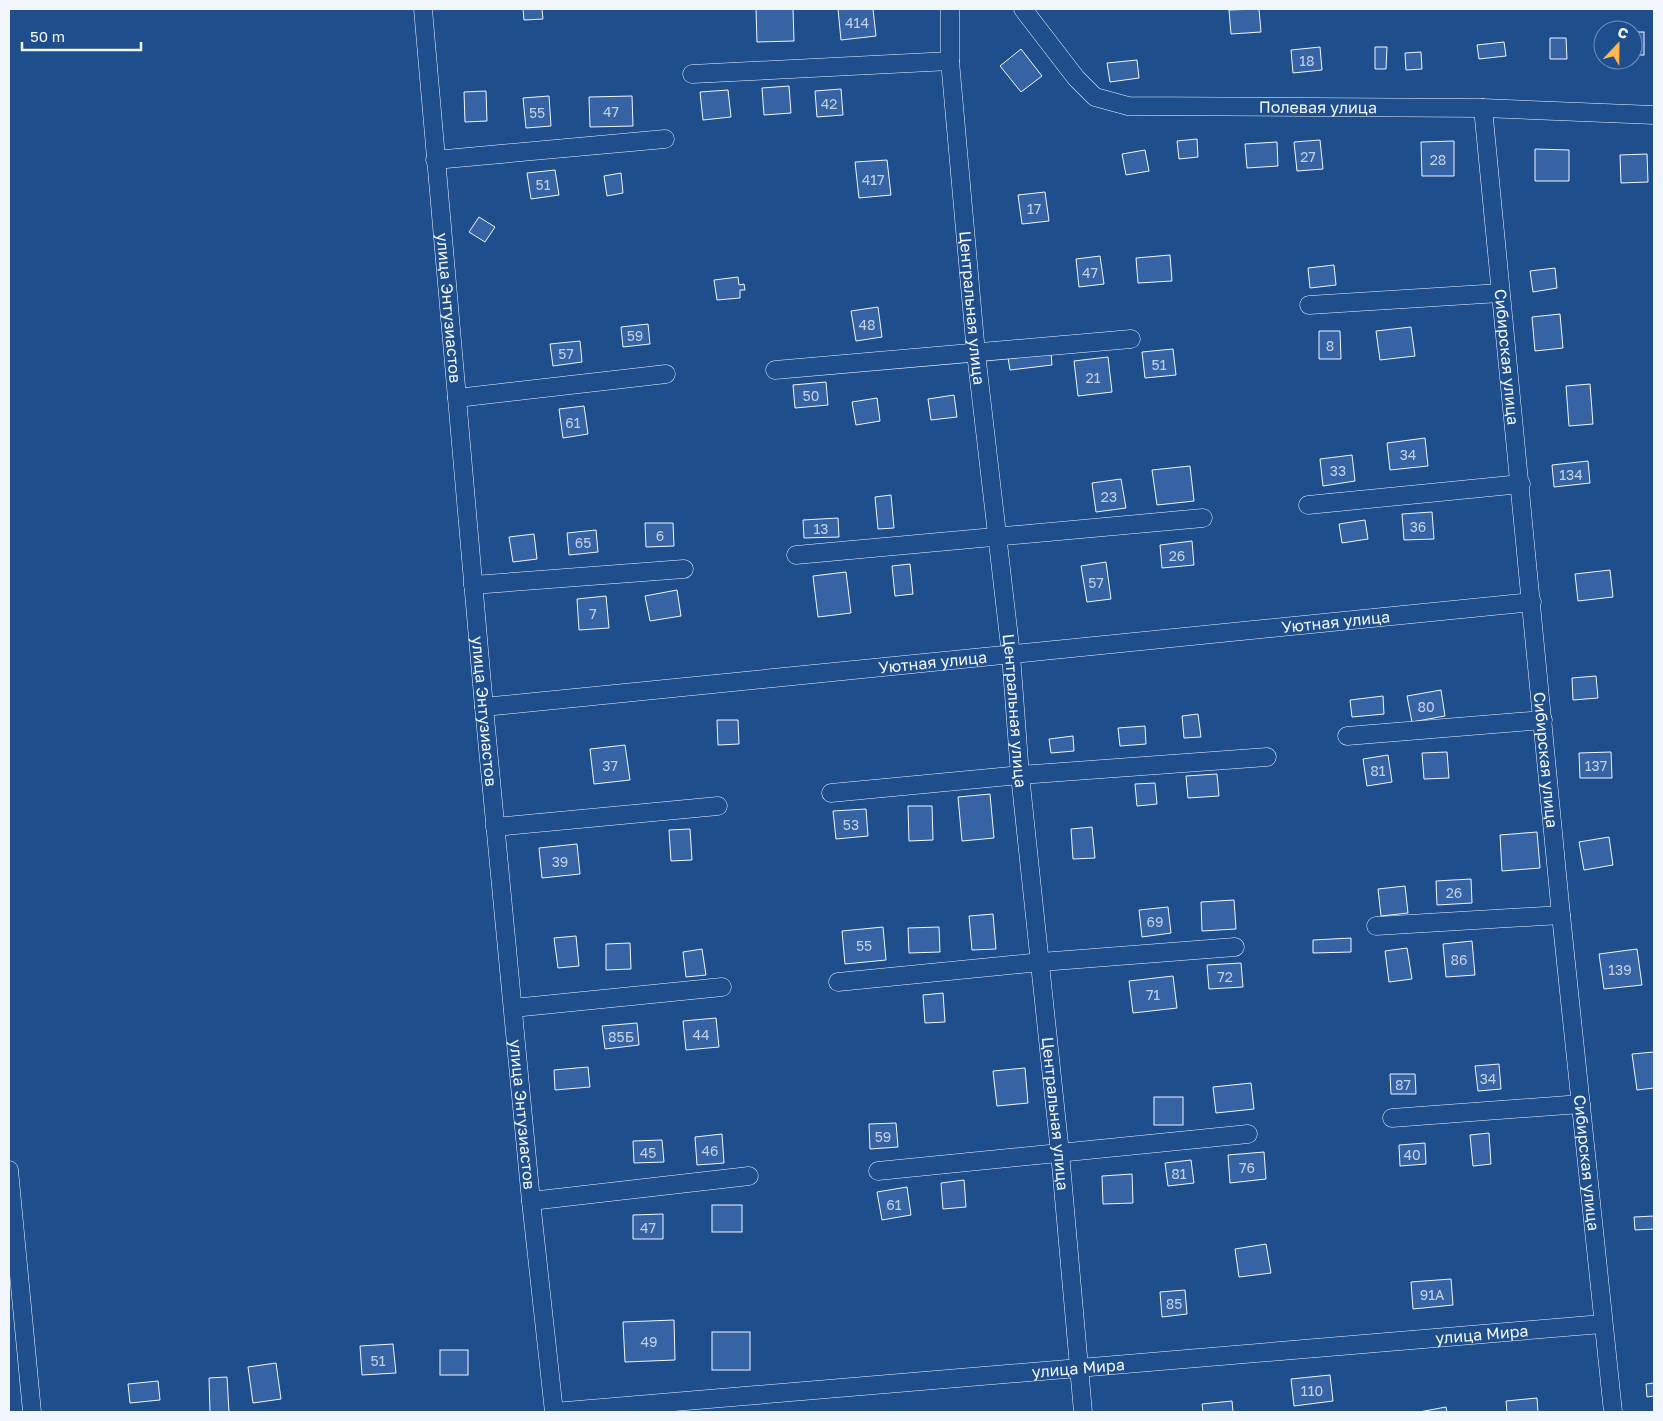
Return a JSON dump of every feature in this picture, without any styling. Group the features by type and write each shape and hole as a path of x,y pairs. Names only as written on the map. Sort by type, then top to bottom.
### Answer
{"street":[{"name":"улица Энтузиастов","path":"423,9 472,585 531,1201 554,1412"},
{"name":"Центральная улица","path":"950,9 950,60 976,353 1011,655 1020,775 1060,1153 1082,1412"},
{"name":"Полевая улица","path":"1023,9 1076,78 1095,97 1128,106 1483,108 1654,116"},
{"path":"692,74 950,60"},
{"name":"Сибирская улица","path":"1483,108 1500,293 1521,484 1561,915 1602,1324 1613,1412"},
{"path":"435,160 666,139"},
{"path":"1309,306 1500,293"},
{"path":"775,370 1131,339"},
{"path":"457,398 666,374"},
{"path":"1308,506 1521,484"},
{"path":"796,555 1203,518"},
{"path":"472,585 684,569"},
{"name":"Уютная улица","path":"484,707 1532,602"},
{"path":"1347,736 1543,720"},
{"path":"830,793 1020,775 1267,756"},
{"path":"495,826 718,806"},
{"path":"1376,926 1561,915"},
{"path":"838,982 1041,962 1235,947"},
{"path":"513,1008 722,987"},
{"path":"1392,1118 1581,1104"},
{"path":"878,1171 1248,1134"},
{"path":"9,1170 13,1245 32,1412"},
{"path":"531,1201 749,1176"},
{"name":"улица Мира","path":"554,1412 1602,1324"}],"building":[{"path":"523,9 542,9 543,19 524,20"},
{"path":"756,9 793,9 794,41 757,42"},
{"path":"838,9 873,9 876,36 841,40"},
{"path":"1259,9 1261,32 1231,34 1229,10"},
{"path":"1643,32 1644,32 1643,55"},
{"path":"1550,38 1566,38 1567,59 1550,59"},
{"path":"1504,42 1506,56 1479,59 1477,45"},
{"path":"1320,47 1322,70 1293,73 1291,50"},
{"path":"1375,47 1387,47 1386,69 1375,69"},
{"path":"1021,49 1042,76 1021,92 1000,66"},
{"path":"1421,52 1422,69 1406,70 1405,53"},
{"path":"1137,60 1139,78 1110,82 1107,63"},
{"path":"789,86 791,113 764,115 762,88"},
{"path":"841,89 843,115 817,117 815,91"},
{"path":"728,90 731,117 703,120 700,92"},
{"path":"486,91 487,121 465,122 464,92"},
{"path":"549,96 551,126 526,128 523,98"},
{"path":"632,96 633,126 590,127 589,97"},
{"path":"1197,139 1198,157 1179,159 1177,141"},
{"path":"1320,140 1323,169 1297,171 1294,142"},
{"path":"1454,141 1454,176 1422,176 1421,142"},
{"path":"1277,142 1278,166 1247,168 1245,144"},
{"path":"1535,149 1569,150 1569,181 1535,181"},
{"path":"1145,150 1149,171 1126,175 1122,154"},
{"path":"1647,154 1648,182 1621,183 1620,155"},
{"path":"887,160 891,195 859,198 855,162"},
{"path":"555,170 559,195 531,199 527,173"},
{"path":"621,173 623,193 607,196 604,176"},
{"path":"1045,192 1049,221 1022,224 1018,195"},
{"path":"479,217 495,227 485,242 469,232"},
{"path":"1170,255 1172,281 1138,283 1136,258"},
{"path":"1100,256 1104,284 1079,287 1076,259"},
{"path":"1334,265 1336,285 1310,288 1308,268"},
{"path":"1555,268 1557,288 1533,292 1530,271"},
{"path":"738,277 739,285 744,284 745,290 740,290 740,298 717,300 714,280"},
{"path":"878,307 882,337 856,341 851,311"},
{"path":"1560,314 1563,348 1535,351 1532,317"},
{"path":"648,324 650,344 623,347 621,327"},
{"path":"1411,327 1415,356 1380,360 1376,331"},
{"path":"1319,331 1340,331 1341,359 1319,359"},
{"path":"580,341 582,362 553,366 550,344"},
{"path":"1173,349 1176,375 1145,378 1142,352"},
{"path":"1051,353 1052,365 1010,370 1008,358"},
{"path":"1108,357 1112,392 1078,396 1074,361"},
{"path":"826,382 828,405 795,408 793,385"},
{"path":"1590,384 1593,424 1569,426 1566,386"},
{"path":"954,395 957,417 931,420 928,399"},
{"path":"877,398 880,421 856,425 852,402"},
{"path":"584,406 588,434 563,438 559,409"},
{"path":"1425,438 1428,466 1390,470 1387,443"},
{"path":"1352,455 1355,481 1323,486 1320,459"},
{"path":"1588,461 1590,483 1554,487 1552,465"},
{"path":"1190,466 1194,501 1157,505 1152,470"},
{"path":"1121,479 1126,508 1096,512 1092,483"},
{"path":"891,495 894,528 878,529 875,497"},
{"path":"1432,512 1434,539 1404,540 1402,514"},
{"path":"838,518 839,537 804,538 803,520"},
{"path":"1365,520 1368,539 1342,543 1339,524"},
{"path":"645,523 673,523 674,546 646,547"},
{"path":"596,530 598,552 569,555 567,533"},
{"path":"534,534 537,559 513,562 509,537"},
{"path":"1192,541 1194,565 1162,568 1160,545"},
{"path":"1106,562 1111,599 1087,602 1081,566"},
{"path":"910,564 913,594 895,596 892,566"},
{"path":"1610,570 1613,597 1578,601 1575,574"},
{"path":"846,572 851,613 818,617 813,576"},
{"path":"677,590 681,616 650,621 645,596"},
{"path":"606,596 609,628 579,630 577,599"},
{"path":"1596,676 1598,698 1573,700 1572,678"},
{"path":"1441,690 1445,716 1412,722 1407,696"},
{"path":"1383,696 1384,714 1352,717 1350,700"},
{"path":"1198,714 1201,737 1184,738 1182,716"},
{"path":"717,720 738,720 739,744 718,745"},
{"path":"1145,726 1146,744 1120,746 1118,728"},
{"path":"1073,736 1074,751 1051,753 1049,739"},
{"path":"625,745 630,780 594,784 590,749"},
{"path":"1447,752 1449,778 1424,779 1422,753"},
{"path":"1611,752 1612,778 1580,778 1579,753"},
{"path":"1388,755 1392,782 1367,786 1363,759"},
{"path":"1217,774 1219,796 1188,798 1186,776"},
{"path":"1155,783 1157,804 1137,806 1135,784"},
{"path":"990,794 994,838 962,841 958,797"},
{"path":"908,806 932,806 933,840 909,841"},
{"path":"866,809 868,836 836,839 833,811"},
{"path":"1092,827 1095,858 1073,859 1071,829"},
{"path":"690,829 692,860 671,861 669,830"},
{"path":"1537,832 1540,868 1502,871 1500,835"},
{"path":"1609,837 1613,865 1584,870 1579,842"},
{"path":"577,844 580,874 542,878 539,848"},
{"path":"1471,879 1472,903 1437,905 1436,881"},
{"path":"1405,886 1408,913 1381,916 1378,889"},
{"path":"1234,900 1236,929 1202,931 1201,902"},
{"path":"1168,907 1171,933 1142,937 1139,910"},
{"path":"993,914 996,949 972,950 969,916"},
{"path":"883,927 886,960 845,964 842,931"},
{"path":"939,927 940,952 909,953 908,928"},
{"path":"576,936 579,966 558,968 554,938"},
{"path":"1351,938 1351,952 1313,953 1313,940"},
{"path":"1472,941 1475,975 1446,977 1443,944"},
{"path":"630,943 631,969 606,970 606,944"},
{"path":"1407,948 1412,979 1389,982 1385,951"},
{"path":"702,949 706,975 686,977 683,952"},
{"path":"1637,949 1642,985 1604,989 1599,954"},
{"path":"1241,963 1243,987 1209,989 1207,965"},
{"path":"1173,976 1177,1008 1133,1013 1129,981"},
{"path":"943,993 945,1022 925,1023 923,995"},
{"path":"716,1018 719,1047 686,1050 683,1021"},
{"path":"637,1023 639,1045 605,1049 602,1026"},
{"path":"1654,1052 1654,1088 1637,1090 1632,1054"},
{"path":"1499,1064 1501,1089 1478,1091 1475,1066"},
{"path":"588,1067 590,1087 555,1090 554,1070"},
{"path":"1025,1068 1028,1103 997,1106 993,1071"},
{"path":"1390,1074 1415,1074 1416,1094 1391,1094"},
{"path":"1251,1083 1254,1109 1216,1113 1213,1087"},
{"path":"1154,1097 1183,1097 1183,1125 1154,1125"},
{"path":"896,1123 898,1147 870,1149 869,1124"},
{"path":"1489,1133 1491,1164 1473,1166 1470,1135"},
{"path":"722,1134 724,1163 697,1165 695,1137"},
{"path":"662,1140 664,1162 634,1163 633,1141"},
{"path":"1425,1143 1426,1164 1400,1166 1399,1145"},
{"path":"1264,1152 1266,1179 1230,1183 1228,1155"},
{"path":"1191,1160 1194,1183 1168,1186 1165,1163"},
{"path":"1132,1174 1133,1203 1103,1204 1102,1176"},
{"path":"964,1180 966,1207 943,1209 941,1183"},
{"path":"907,1187 911,1215 882,1220 877,1192"},
{"path":"712,1205 742,1205 742,1232 712,1232"},
{"path":"663,1214 663,1239 633,1239 633,1215"},
{"path":"1654,1216 1654,1229 1635,1230 1634,1217"},
{"path":"1266,1244 1271,1273 1239,1277 1235,1249"},
{"path":"1451,1279 1453,1305 1413,1309 1411,1282"},
{"path":"1185,1290 1187,1314 1162,1317 1160,1292"},
{"path":"674,1320 675,1360 625,1362 623,1322"},
{"path":"712,1332 750,1332 750,1370 712,1370"},
{"path":"393,1344 396,1373 362,1375 360,1346"},
{"path":"440,1350 468,1350 468,1375 440,1375"},
{"path":"276,1363 281,1399 253,1403 248,1367"},
{"path":"1330,1375 1333,1401 1294,1406 1291,1379"},
{"path":"227,1377 229,1412 210,1412 209,1378"},
{"path":"158,1381 160,1400 130,1403 128,1384"},
{"path":"1654,1383 1654,1396 1647,1397 1646,1384"},
{"path":"1537,1398 1538,1412 1507,1412 1506,1401"},
{"path":"1232,1401 1233,1412 1203,1412 1202,1404"},
{"path":"1446,1407 1447,1412 1419,1412"}]}
